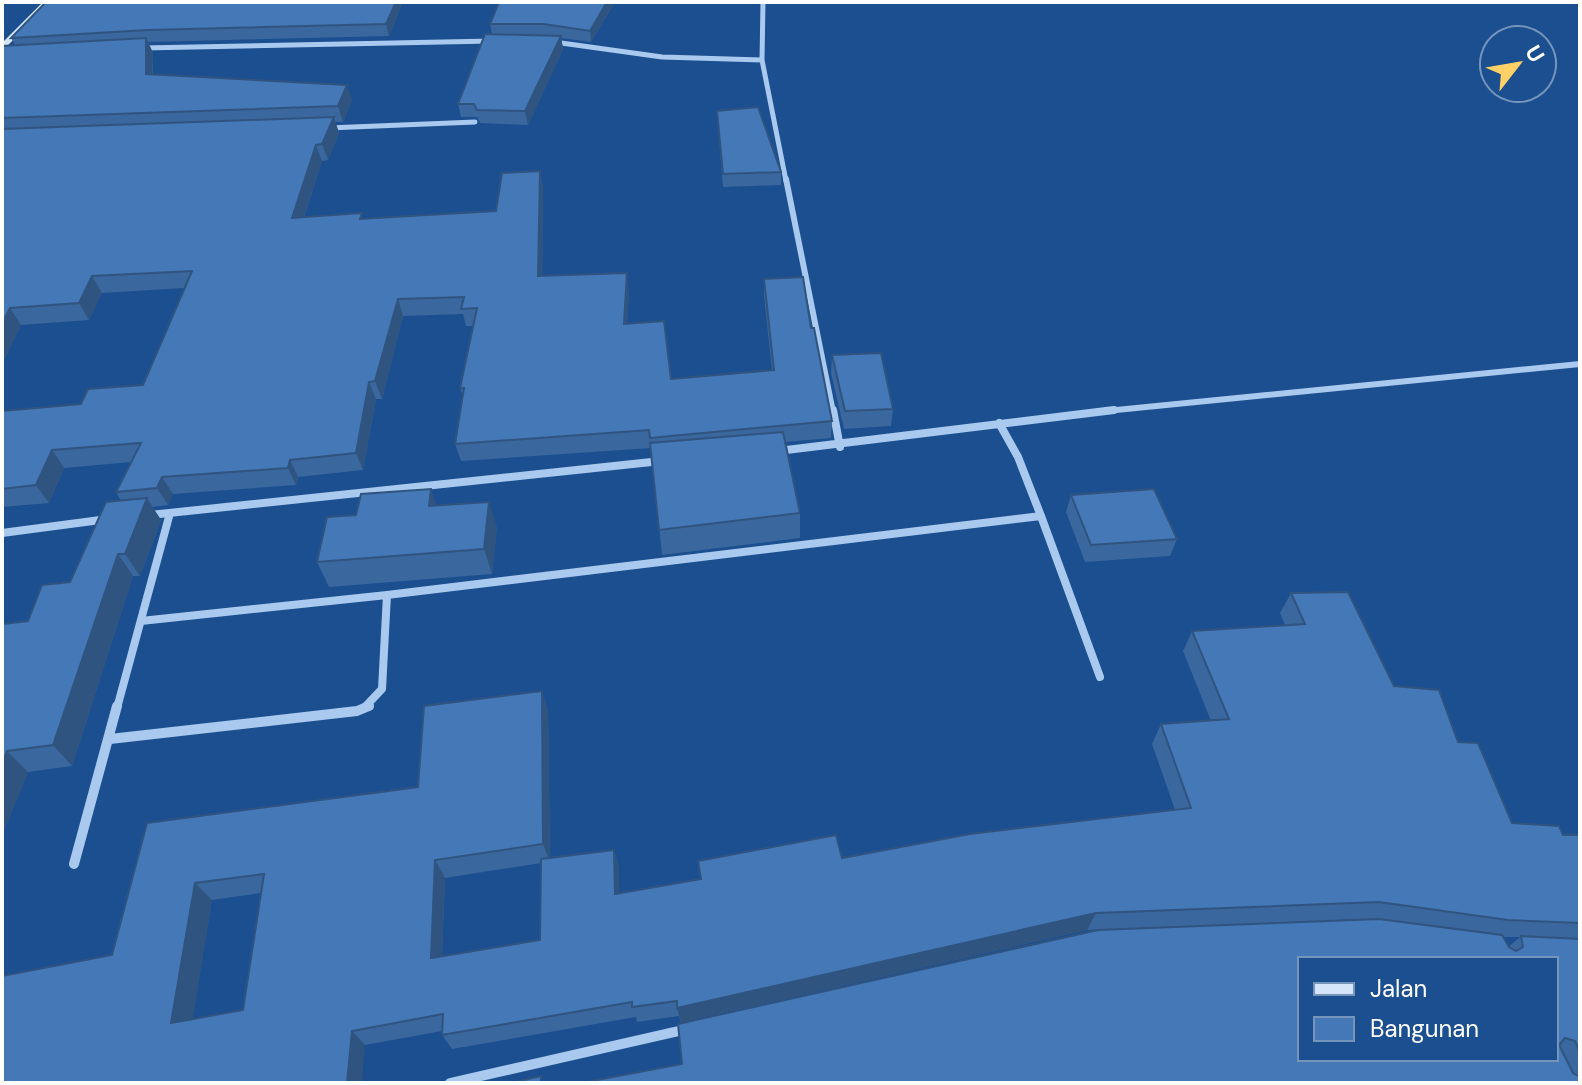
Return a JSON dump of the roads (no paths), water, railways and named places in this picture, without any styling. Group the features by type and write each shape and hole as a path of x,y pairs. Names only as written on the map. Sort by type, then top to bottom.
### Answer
{"street":[{"path":"2,48 48,2"},
{"path":"763,2 762,60 840,447"},
{"path":"138,48 498,41"},
{"path":"545,41 662,57 762,60"},
{"path":"317,128 475,122"},
{"path":"766,451 840,447 999,423 1580,364"},
{"path":"999,423 1018,457 1100,677"},
{"path":"139,516 677,459"},
{"path":"74,864 170,513"},
{"path":"141,621 387,595 1041,516"},
{"path":"2,533 123,518"},
{"path":"110,739 357,711 370,705 382,689 387,595"},
{"path":"450,1083 699,1026"}]}
